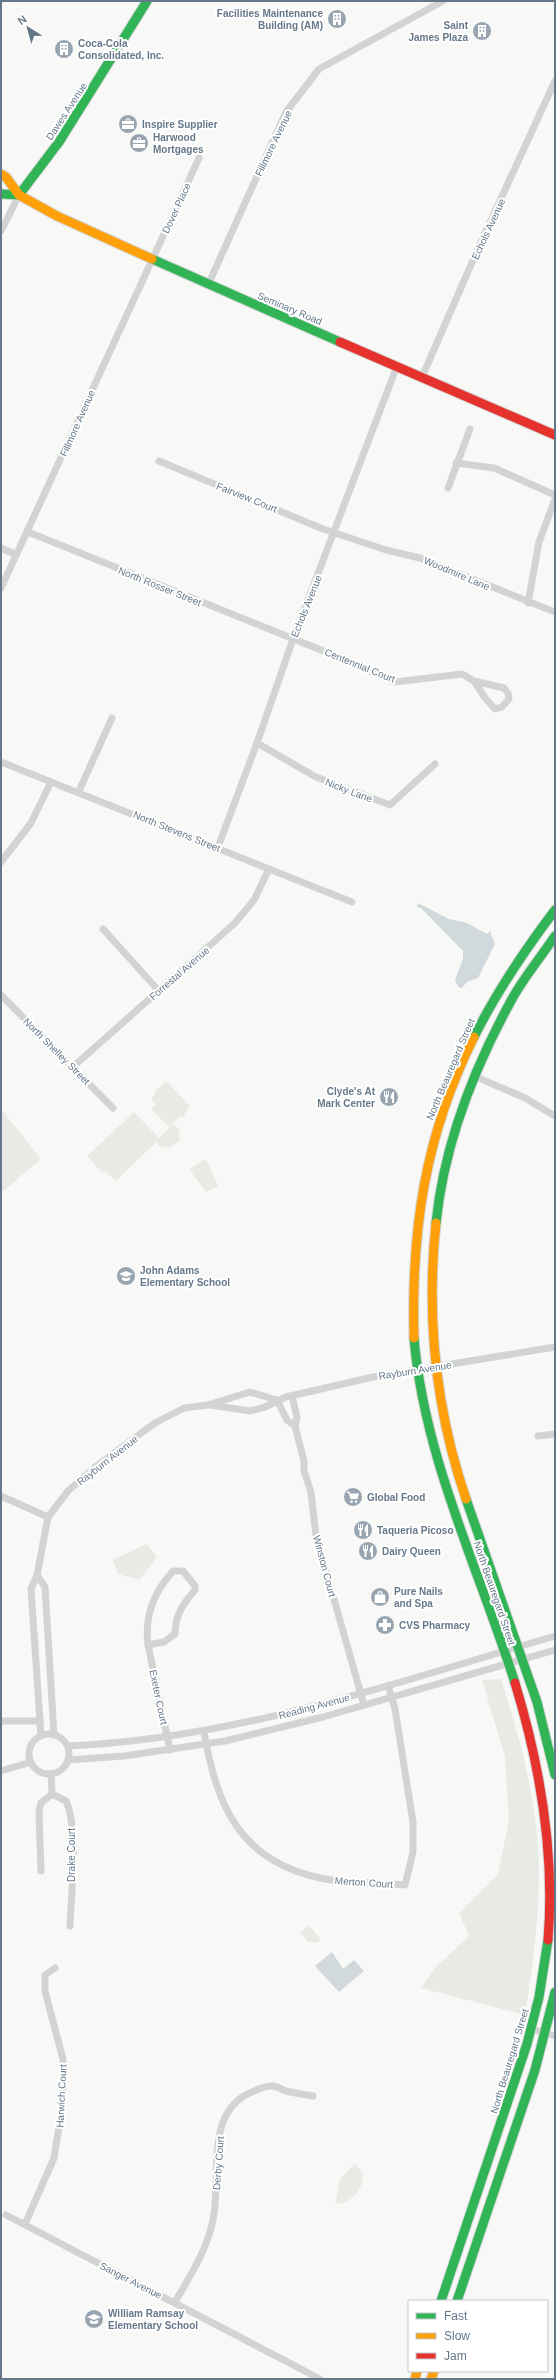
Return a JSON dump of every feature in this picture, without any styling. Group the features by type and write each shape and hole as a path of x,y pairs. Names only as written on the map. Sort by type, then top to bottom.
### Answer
{"main road":[{"name":"Dawes Avenue","path":"19,195 59,142 99,81 147,1"},
{"name":"Seminary Road","path":"1,174 6,177 19,195 57,216 208,285 555,435"},
{"name":"Seminary Road","path":"1,194 19,195"},
{"name":"North Beauregard Street","path":"441,2300 532,2029 547,1943 549,1906 546,1830 531,1737 430,1432 417,1369 414,1337 414,1263 424,1183 433,1142 449,1094 490,1004 512,968 555,910"},
{"name":"North Beauregard Street","path":"555,936 510,1004 474,1076 449,1147 431,1243 430,1307 436,1386 456,1466 519,1646 546,1731 555,1775"},
{"path":"458,2300 545,2033 555,1992"}],"street":[{"name":"Fillmore Avenue","path":"208,285 286,112 319,69 443,1"},
{"name":"Echols Avenue","path":"422,377 481,242 555,81"},
{"name":"Dover Place","path":"152,259 199,158"},
{"name":"Dawes Avenue","path":"1,232 19,195"},
{"name":"Fillmore Avenue","path":"1,588 15,554 28,532 152,259"},
{"name":"Echols Avenue","path":"218,847 258,743 293,639 397,366"},
{"path":"448,488 456,463 470,429"},
{"name":"Fairview Court","path":"159,461 323,528 335,531"},
{"path":"456,463 494,468 555,495"},
{"path":"528,602 539,542 555,499"},
{"name":"Woodmire Lane","path":"335,531 386,550 420,558 555,612"},
{"name":"North Rosser Street","path":"28,532 293,639"},
{"path":"1,548 15,554"},
{"name":"Centennial Court","path":"293,639 395,682 462,674 474,681 504,688 508,693 509,699 502,707 496,709 484,698 474,681"},
{"path":"79,791 112,718"},
{"name":"Nicky Lane","path":"258,743 316,777 390,805 435,764"},
{"name":"North Stevens Street","path":"1,762 51,782 79,791 352,902"},
{"path":"1,862 31,823 51,782"},
{"name":"Forrestal Avenue","path":"74,1066 246,912 263,884 269,869"},
{"path":"103,929 159,991"},
{"name":"North Shelley Street","path":"1,995 74,1066 113,1108"},
{"path":"474,1076 511,1091 555,1116"},
{"name":"Rayburn Avenue","path":"208,1405 250,1411 265,1407 278,1400 292,1396 373,1377 555,1347"},
{"name":"Rayburn Avenue","path":"41,1736 31,1589 37,1575 48,1517 83,1476 155,1423 184,1408 208,1405 250,1392 278,1400"},
{"name":"Winston Court","path":"292,1396 297,1417 295,1426 304,1461 304,1471 311,1492 316,1536 364,1705"},
{"name":"Winston Court","path":"278,1400 287,1420 295,1426"},
{"path":"538,1436 555,1434"},
{"path":"1,1496 48,1517"},
{"name":"Exeter Court","path":"148,1645 170,1639 175,1634 176,1618 182,1606 195,1590 195,1586 182,1571 173,1571 166,1579 149,1610 147,1625 148,1645 170,1750"},
{"path":"37,1575 45,1587 54,1735"},
{"name":"Reading Avenue","path":"68,1746 168,1738 259,1720 361,1693 555,1636"},
{"name":"Reading Avenue","path":"68,1760 170,1750 206,1744 279,1728 555,1650"},
{"name":"Merton Court","path":"204,1732 218,1796 245,1837 268,1857 283,1865 321,1878 405,1885 413,1852 413,1822 392,1696 388,1685"},
{"path":"1,1722 40,1721"},
{"path":"54,1735 60,1737 68,1746 68,1760 62,1770 51,1774 39,1772 31,1762 30,1750 32,1744 41,1736 54,1735"},
{"path":"1,1772 31,1762"},
{"path":"41,1872 38,1811 41,1803 52,1794 51,1774"},
{"name":"Drake Court","path":"52,1794 66,1801 69,1808 72,1837 70,1926"},
{"name":"Harwich Court","path":"25,2224 54,2158 61,2117 62,2059 45,1991 45,1975 55,1968"},
{"path":"532,2029 555,2036"},
{"name":"Derby Court","path":"175,2302 207,2244 213,2220 218,2138 222,2122 231,2106 244,2095 261,2088 273,2086 285,2091 313,2096"},
{"name":"Sanger Avenue","path":"6,2214 320,2379"}],"shaded area":[{"path":"418,903 449,919 467,923 487,934 490,931 495,944 478,978 467,982 462,988 458,987 455,979 463,959 463,951 421,908 417,907"},
{"path":"166,1081 190,1106 182,1118 180,1116 169,1127 151,1109 156,1105 151,1098 156,1094 154,1092"},
{"path":"1,1109 41,1159 1,1193"},
{"path":"134,1112 159,1138 174,1124 179,1129 180,1140 170,1148 159,1146 157,1141 116,1181 106,1171 102,1173 87,1156"},
{"path":"206,1159 218,1186 206,1192 189,1169"},
{"path":"146,1544 157,1557 139,1580 118,1574 113,1560"},
{"path":"501,1679 516,1727 528,1776 533,1801 538,1851 539,1893 533,1963 525,2015 421,1988 436,1967 469,1936 459,1913 498,1874 509,1820 505,1757 482,1680"},
{"path":"309,1925 321,1940 317,1943 308,1942 300,1933"},
{"path":"332,1952 343,1969 354,1960 364,1971 339,1992 315,1966"},
{"path":"355,2163 363,2174 363,2180 359,2190 346,2202 335,2204 340,2179"}],"traffic: fast":[{"path":"19,195 59,142 147,1"},
{"path":"1,194 19,195"},
{"path":"152,259 340,342"},
{"path":"474,1037 512,972 532,941 555,910"},
{"path":"436,1223 446,1164 473,1079 512,999 555,936"},
{"path":"414,1338 420,1383 429,1426 441,1470 515,1683"},
{"path":"466,1499 537,1702 555,1775"},
{"path":"441,2300 527,2044 539,1997 548,1940"},
{"path":"457,2300 535,2070 555,1992"}],"traffic: slow":[{"path":"1,174 6,177 19,195 57,216 152,259"},
{"path":"414,1338 415,1259 424,1184 444,1110 457,1074 474,1037"},
{"path":"436,1223 432,1293 436,1362 440,1397 447,1431 455,1465 466,1499"},
{"path":"415,2379 417,2372"},
{"path":"431,2379 434,2372"}],"traffic: jam":[{"path":"340,342 555,435"},
{"path":"515,1683 532,1746 544,1810 549,1875 550,1908 548,1940"}],"place":[{"name":"Facilities Maintenance Building (AM)","path":"337,19"},
{"name":"Saint James Plaza","path":"482,31"},
{"name":"Coca-Cola Consolidated, Inc.","path":"64,49"},
{"name":"Inspire Supplier","path":"128,124"},
{"name":"Harwood Mortgages","path":"139,143"},
{"name":"Clyde's At Mark Center","path":"389,1097"},
{"name":"John Adams Elementary School","path":"126,1276"},
{"name":"Global Food","path":"353,1497"},
{"name":"Taqueria Picoso","path":"363,1530"},
{"name":"Dairy Queen","path":"368,1551"},
{"name":"Pure Nails and Spa","path":"380,1597"},
{"name":"CVS Pharmacy","path":"385,1625"},
{"name":"William Ramsay Elementary School","path":"94,2319"}]}
